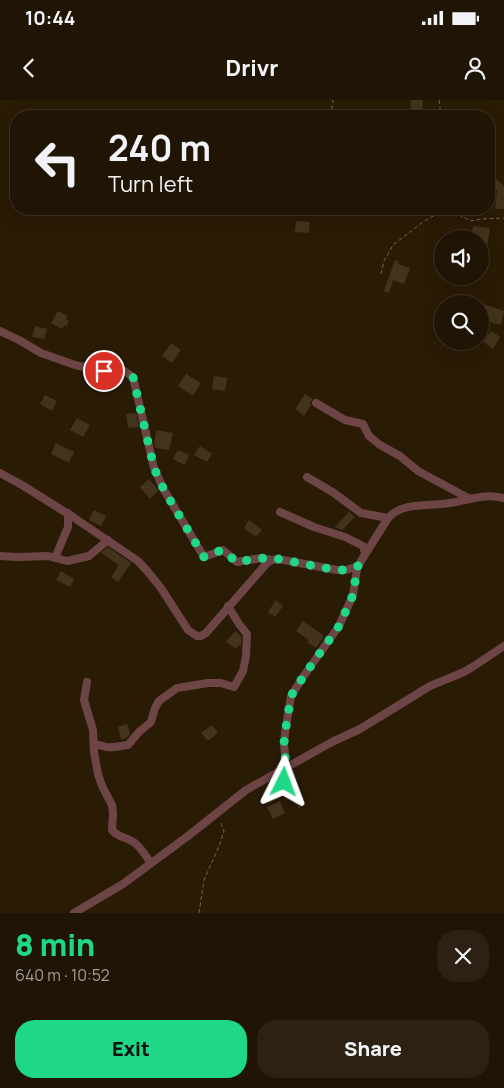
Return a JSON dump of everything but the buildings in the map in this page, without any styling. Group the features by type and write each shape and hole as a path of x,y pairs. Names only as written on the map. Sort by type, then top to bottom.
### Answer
{"street":[{"path":"0,331 41,353 75,365 104,371 121,369 133,377 154,468 164,490 204,557 222,550 237,562 261,558 278,559 336,570 346,570 358,566"},
{"path":"316,403 345,420 363,424 369,436 380,445 400,456 418,471 470,499"},
{"path":"0,473 68,513 138,561 171,602 188,630 197,636 206,633 228,606 267,563 272,560"},
{"path":"307,476 361,513 388,518"},
{"path":"286,767 284,743 291,696 342,620 353,595 358,566 388,518 393,513 417,505 451,503 482,496 504,498"},
{"path":"280,512 314,527 345,537 363,546 366,553"},
{"path":"55,558 68,527 68,513"},
{"path":"0,556 48,556 67,561 89,556 108,540"},
{"path":"94,745 100,744 105,747 113,747 128,745 151,722 154,708 159,701 177,688 208,683 221,683 234,687 242,671 246,656 246,634 228,606"},
{"path":"74,913 123,884 184,840 246,790 332,742 360,729 430,686 464,672 504,646"},
{"path":"87,682 84,700 93,730 98,774 112,805 112,830 116,835 132,840 138,845 151,863"}],"path":[{"path":"381,274 384,261 393,245 435,215"},
{"path":"458,215 471,221 504,218"},
{"path":"286,767 284,782 286,790 300,808"},
{"path":"199,913 204,880 224,831 216,813"}],"route":[{"path":"104,371 121,369 133,377 154,468 164,490 204,557 222,550 237,562 261,558 278,559 336,570 346,570 358,566 353,595 339,626 291,696 284,743 286,767 284,782"}]}
